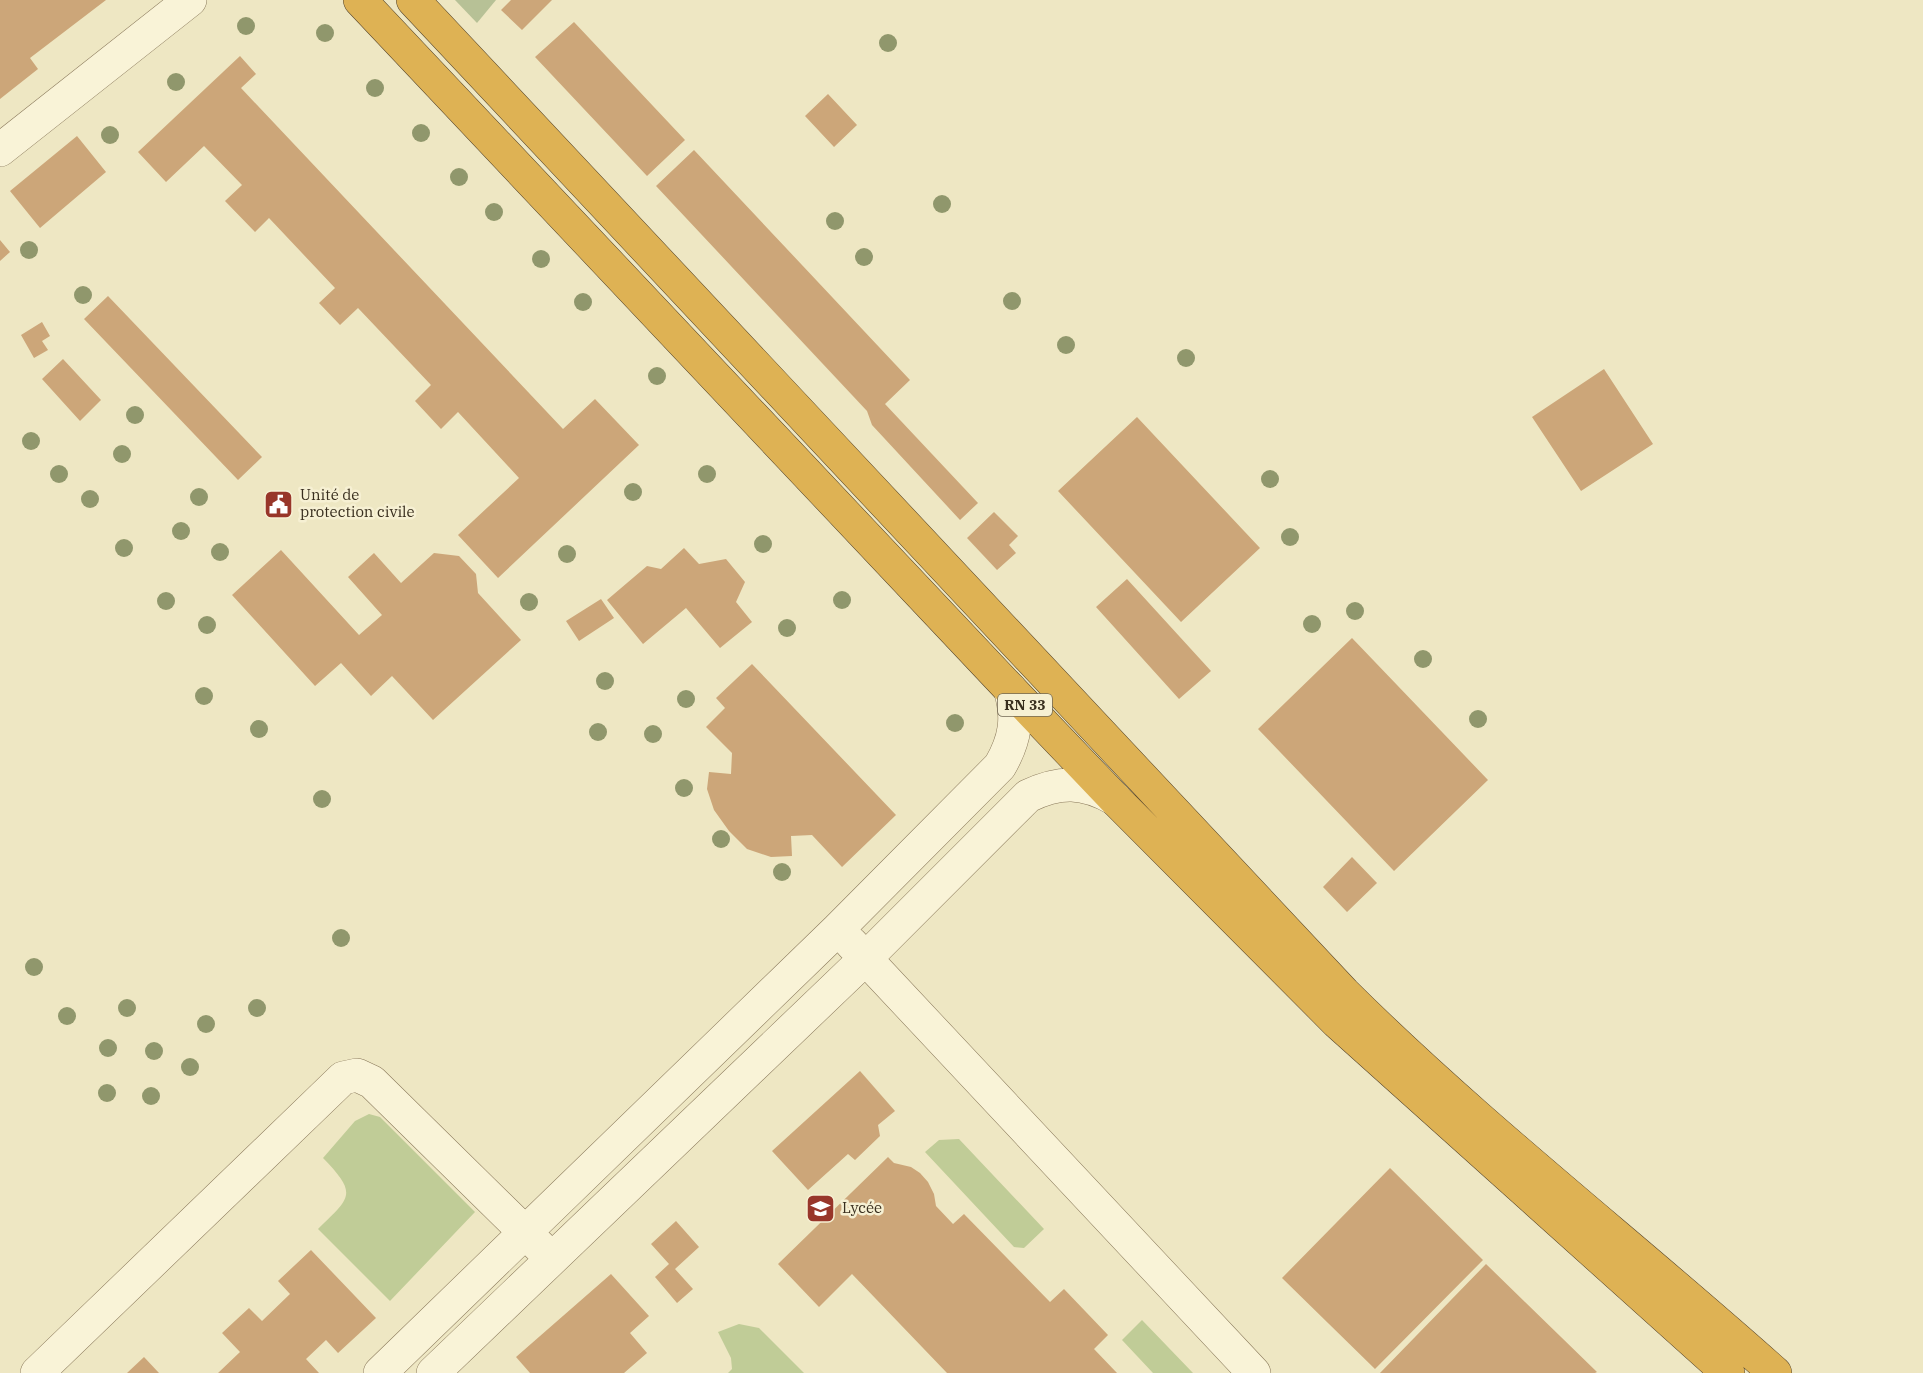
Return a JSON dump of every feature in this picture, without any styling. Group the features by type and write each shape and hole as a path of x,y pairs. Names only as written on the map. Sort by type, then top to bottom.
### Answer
{"highway":[{"name":"RN 33","path":"360,0 1115,799 1336,1022 1728,1373"},
{"name":"RN 33","path":"412,0 1344,993 1377,1026 1576,1202 1775,1373"}],"street":[{"path":"0,150 190,0"},
{"path":"380,1373 837,930 1000,766 1008,752 1015,729 1014,704 1010,689"},
{"path":"427,1328 452,1367 553,1260 866,958 1028,796 1045,788 1063,784 1081,785 1099,790 1115,799"},
{"path":"837,930 866,958 1254,1373"},
{"path":"37,1373 343,1078 357,1075 372,1082 553,1260"}],"green space":[{"path":"455,0 496,0 477,23"},
{"path":"369,1114 380,1117 475,1212 390,1301 318,1229 338,1209 346,1195 346,1188 342,1180 323,1158 355,1121"},
{"path":"959,1139 1044,1229 1024,1248 1014,1247 925,1152 939,1140"},
{"path":"1142,1320 1193,1373 1153,1373 1122,1340"},
{"path":"739,1324 759,1328 804,1373 728,1373 732,1369 731,1358 718,1332"}],"building":[{"path":"0,0 106,0 30,58 38,69 0,99"},
{"path":"511,0 552,0 522,30 501,10"},
{"path":"574,22 685,140 647,176 535,57"},
{"path":"240,56 256,74 241,88 563,429 595,399 639,445 498,578 458,535 519,478 458,412 441,429 415,401 431,385 358,308 340,325 319,303 335,288 269,218 255,232 225,201 242,185 204,146 166,182 138,152"},
{"path":"828,94 857,125 834,147 805,116"},
{"path":"77,136 106,172 40,228 10,191"},
{"path":"694,150 910,380 885,404 978,503 960,520 872,425 867,411 656,186"},
{"path":"0,240 10,252 0,261"},
{"path":"108,296 262,457 238,480 84,319"},
{"path":"42,322 50,336 42,341 48,350 34,358 21,335"},
{"path":"63,359 101,400 80,421 42,379"},
{"path":"1604,369 1653,444 1581,491 1532,417"},
{"path":"1137,417 1260,548 1181,622 1058,491"},
{"path":"994,512 1018,536 1009,545 1016,553 997,570 967,538"},
{"path":"684,548 699,564 726,559 745,582 736,602 752,622 720,648 686,608 643,644 607,600 647,566 661,569"},
{"path":"281,550 359,635 382,615 348,577 374,553 401,583 434,553 459,556 476,574 478,593 521,640 433,720 392,676 371,696 341,663 315,686 232,595"},
{"path":"1127,579 1211,671 1179,699 1096,607"},
{"path":"601,599 614,618 579,641 566,621"},
{"path":"1352,638 1488,780 1394,871 1258,729"},
{"path":"752,664 896,815 842,867 812,835 791,836 792,856 771,857 747,849 729,831 714,810 707,789 709,772 731,774 732,753 706,727 725,708 716,698"},
{"path":"1352,857 1377,883 1347,912 1323,887"},
{"path":"860,1071 895,1111 878,1125 880,1136 855,1160 848,1154 808,1190 772,1151"},
{"path":"888,1157 894,1163 911,1167 920,1173 934,1194 936,1206 953,1224 964,1214 1050,1302 1064,1289 1108,1335 1094,1349 1117,1373 947,1373 852,1274 819,1307 778,1264"},
{"path":"1390,1168 1483,1260 1375,1369 1282,1278"},
{"path":"676,1221 699,1247 675,1269 693,1289 677,1303 655,1277 669,1264 651,1244"},
{"path":"311,1250 376,1318 338,1353 326,1340 306,1359 319,1373 218,1373 240,1352 222,1333 249,1308 262,1321 290,1294 278,1281"},
{"path":"1486,1264 1597,1372 1380,1373"},
{"path":"611,1274 649,1316 630,1333 647,1353 624,1373 530,1373 516,1357"},
{"path":"144,1357 159,1373 127,1373"}],"place":[{"name":"Unité de protection civile","path":"279,504"},
{"name":"Lycée","path":"821,1208"}]}
